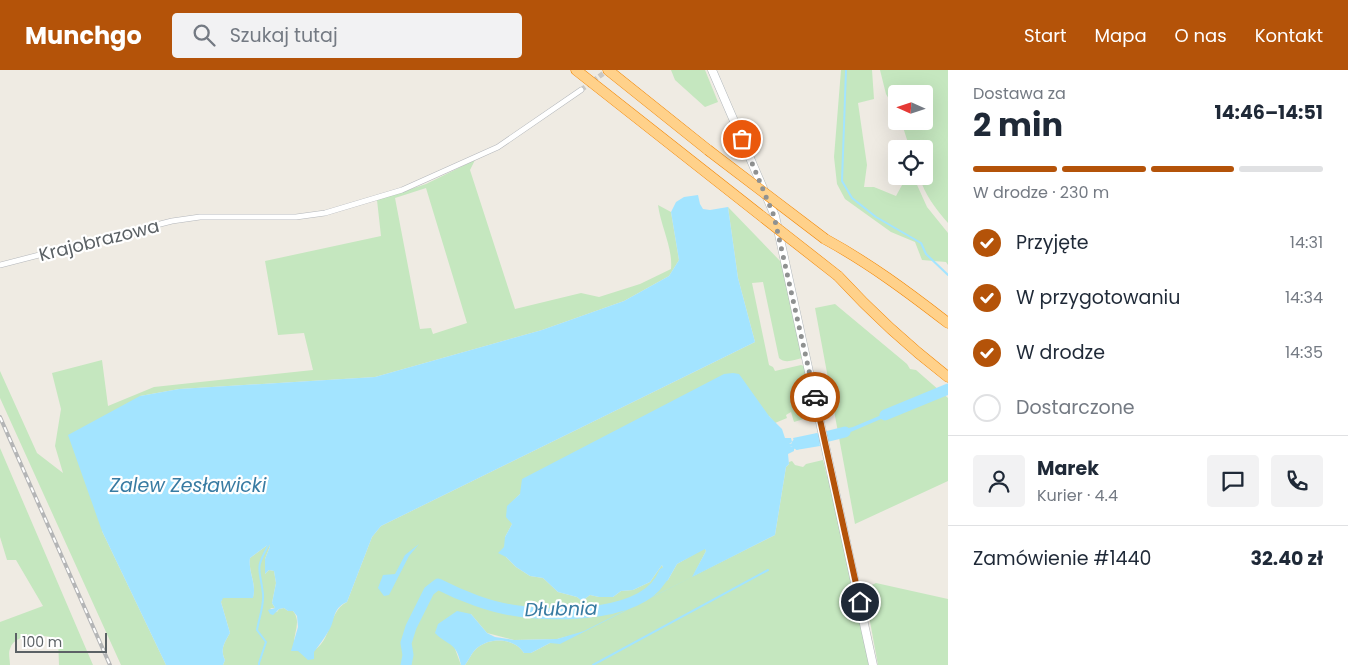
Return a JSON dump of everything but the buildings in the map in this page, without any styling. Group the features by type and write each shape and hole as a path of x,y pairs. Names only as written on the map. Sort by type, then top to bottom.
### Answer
{"highway":[{"path":"576,70 838,276 869,309 912,348 948,376"},
{"path":"608,70 708,150 825,238 871,265 914,295 948,323"}],"street":[{"path":"712,70 774,216 873,665"},
{"name":"Krajobrazowa","path":"0,265 172,221 200,217 296,217 325,214 402,190 498,147 581,90"}],"green space":[{"path":"671,70 705,70 718,102 705,107 675,80"},
{"path":"841,70 872,70 874,99 858,103 867,165 864,187 874,187 896,196 902,185 917,185 927,207 948,233 948,265 946,262 922,260 915,242 891,232 845,199 837,184 834,157"},
{"path":"880,70 948,70 948,223 931,201 922,185 933,185 933,140 907,140 904,130 933,130 933,85 888,85 888,97"},
{"path":"475,160 470,170 515,309 581,293 599,297 640,284 671,269 669,245 658,205 671,212 679,260 669,276 624,301 542,330 375,377 179,389 140,396 102,531 166,665 121,665 0,398 0,371 37,453 63,473 55,446 61,409 52,373 102,360 108,406 154,387 313,370 304,333 278,335 265,261 381,236 377,200 426,184","holes":["426,188 467,323 433,334 431,328 420,329 395,198"]},
{"path":"728,207 782,263 802,358 787,361 779,358 763,282 752,283 769,365 775,371 804,366 813,416 794,422 791,412 786,415 787,418 775,423 769,416 520,494 507,507 512,524 505,537 506,557 516,567 530,576 543,578 558,592 577,597 582,601 590,595 613,597 621,591 633,590 650,582 662,565 663,568 657,583 668,580 677,564 705,548 706,551 693,576 775,535 786,467 789,462 792,461 795,465 803,467 806,464 823,460 829,478 869,665 465,665 475,650 489,642 508,642 520,648 524,653 531,653 550,643 581,633 557,639 514,640 487,633 471,614 447,640 454,646 461,665 223,665 225,660 223,646 230,633 221,602 222,598 253,597 254,587 250,558 269,544 265,559 265,574 269,570 274,571 276,583 272,603 275,608 270,608 277,612 279,609 284,608 288,611 293,611 296,615 297,623 294,646 304,655 314,651 321,644 335,614 347,602 372,537 381,526 755,342 738,278"},
{"path":"835,304 907,364 910,369 916,370 948,398 948,481 855,524 815,308"},
{"path":"0,448 93,665 59,665 58,638 31,636 18,639 13,643 9,651 10,665 0,665 0,622 43,606 16,560 7,560 0,537"},
{"path":"876,583 948,599 948,665 878,665 864,589"}],"water":[{"name":"Zalew Zesławicki","path":"698,195 703,209 710,210 728,207 738,278 755,342 381,526 372,537 347,602 338,608 330,628 314,652 314,659 308,660 298,651 291,651 298,627 297,616 293,611 288,611 284,608 279,609 273,615 268,610 275,608 272,603 276,583 274,571 269,570 265,574 265,559 269,544 250,558 254,588 253,598 223,598 221,602 230,633 223,646 225,660 223,665 166,665 102,531 68,435 140,396 179,389 375,377 542,330 624,301 669,276 679,260 671,212 676,202 684,197"},
{"path":"724,374 739,374 769,416 782,429 785,438 791,438 792,442 789,444 794,443 795,446 790,447 794,447 794,451 788,454 789,464 786,467 775,535 560,644 550,643 531,653 524,653 520,648 508,642 489,642 477,648 465,665 461,665 454,648 435,633 438,624 457,611 471,614 487,633 495,637 514,640 557,639 584,631 692,577 706,551 705,549 677,564 668,580 659,588 657,583 663,568 662,565 650,582 633,590 621,591 613,597 590,595 582,601 577,597 558,592 543,578 530,576 498,553 504,547 505,537 512,524 506,517 507,506 520,494 522,479"},
{"path":"898,408 888,416 832,440 830,432 853,427"},
{"path":"817,433 820,446 796,450 797,442 817,438 794,441 793,438"},
{"path":"419,544 409,556 389,595 384,596 378,588 383,575 395,574 405,555"}],"waterway":[{"path":"846,70 842,181 852,198 876,217 921,243 926,254 948,275"},
{"name":"Dłubnia","path":"885,415 948,389"},
{"name":"Dłubnia","path":"797,444 845,432"},
{"path":"259,665 266,642 257,630 263,598 259,569 261,559 269,544"},
{"path":"593,665 768,570"},
{"name":"Dłubnia","path":"406,665 408,655 406,643 411,627 429,591 438,584 477,601 498,607 535,613 577,613 621,606 640,598 654,588 664,573"}],"tunnel":[{"path":"581,90 608,70"}],"railway":[{"path":"0,417 110,665"}],"way so far":[{"path":"742,139 774,216 815,397"}],"route":[{"path":"815,397 860,602"}]}
